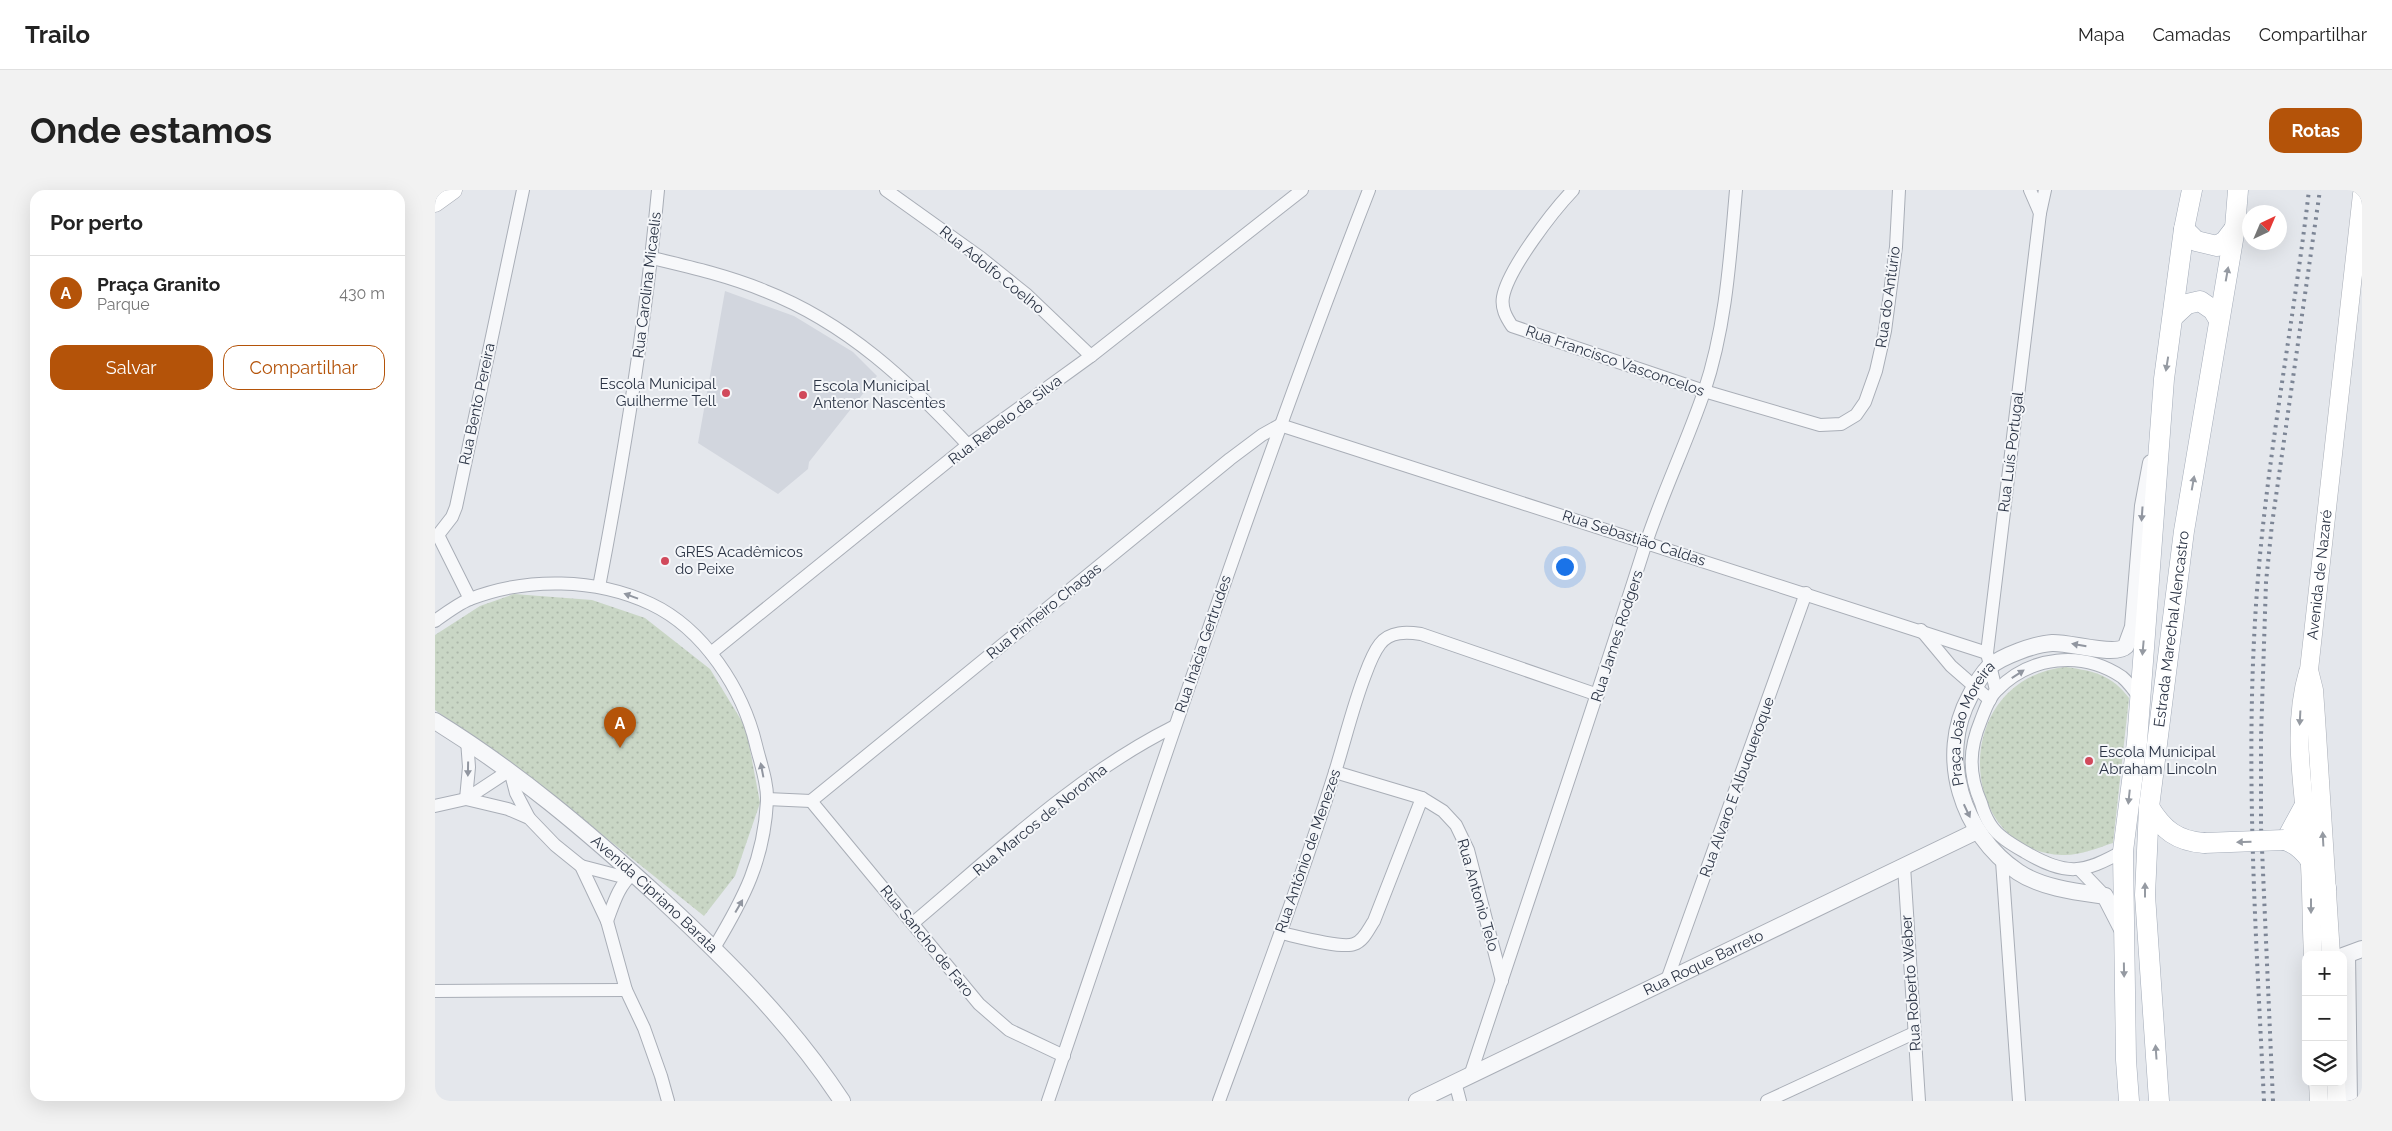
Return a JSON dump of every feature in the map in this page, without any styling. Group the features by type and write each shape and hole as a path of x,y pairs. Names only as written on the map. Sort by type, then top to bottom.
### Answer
{"main road":[{"path":"435,203 453,190"},
{"name":"Estrada Marechal Alencastro","path":"2129,1101 2126,1060 2123,851 2137,742 2160,432 2184,228 2191,190"},
{"name":"Estrada Marechal Alencastro","path":"2159,1101 2145,895 2149,807 2185,531 2235,228 2239,190"},
{"name":"Avenida de Nazaré","path":"2345,951 2326,888 2314,690 2309,670 2362,194"},
{"path":"2184,228 2196,241 2217,246 2225,241 2235,228"},
{"path":"2174,316 2187,304 2200,301 2213,310 2219,320"},
{"path":"2309,670 2302,693 2299,739 2310,860 2313,951"},
{"path":"2285,840 2305,805"},
{"path":"2149,807 2165,830 2186,842 2285,840 2310,860 2326,888"},
{"path":"2318,1086 2319,1101"},
{"path":"2336,1086 2337,1101"}],"street":[{"name":"Rua Carolina Micaelis","path":"599,587 641,338 652,258 658,190"},
{"name":"Rua Adolfo Coelho","path":"887,190 989,264 1027,295 1091,356"},
{"name":"Rua Rebelo da Silva","path":"711,653 968,446 1091,356 1302,190"},
{"name":"Rua Inácia Gertrudes","path":"1048,1101 1173,727 1280,425 1369,190"},
{"name":"Rua Francisco Vasconcelos","path":"1573,190 1532,241 1509,281 1503,297 1505,317 1512,326 1704,391 1820,425 1841,424 1856,415 1865,402"},
{"name":"Rua James Rodgers","path":"1463,1079 1502,981 1647,542 1704,391 1720,333 1729,268 1736,190"},
{"name":"Rua do Antúrio","path":"1865,402 1876,371 1885,331 1896,247 1899,190"},
{"path":"2030,190 2040,213"},
{"name":"Rua Luís Portugal","path":"1993,695 1988,660 2040,213 2045,190"},
{"name":"Rua Bento Pereira","path":"470,599 436,534 452,517 456,507 520,193"},
{"path":"652,258 710,272 765,291 818,317 866,347 911,386 968,446"},
{"name":"Rua Sebastião Caldas","path":"1280,425 1921,630 1988,660"},
{"name":"Rua Pinheiro Chagas","path":"811,801 1231,459 1262,435 1280,425"},
{"name":"Estrada Marechal Alencastro","path":"2126,646 2133,627 2147,477 2160,432"},
{"path":"435,621 470,599 529,585 557,583 599,587 652,604 693,634 711,653 728,677 743,706 754,734 767,799 762,836 753,876 743,899 713,948"},
{"name":"Rua Alvaro E Albuqueroque","path":"1667,980 1806,593"},
{"path":"1921,630 1941,655 1974,687 1993,695"},
{"name":"Rua Antônio de Menezes","path":"1219,1101 1281,933 1335,772 1356,698 1373,655 1381,642 1391,635 1405,632 1421,634 1598,695"},
{"name":"Praça João Moreira","path":"2080,870 2059,867 2036,859 1983,828 1961,798 1955,753 1957,732 1962,710 1988,660 2051,643 2072,643 2115,652 2126,646"},
{"name":"Praça João Moreira","path":"2105,896 2038,882 2020,874 2002,861 1988,847 1971,776 1970,759 1973,738 1993,695 2019,672 2036,665 2059,660 2085,661 2105,667 2123,678 2139,697"},
{"name":"Avenida Cipriano Barata","path":"435,721 467,740 510,770 577,823 630,876 713,948 787,1025 842,1101"},
{"name":"Rua Marcos de Noronha","path":"913,923 1078,787 1126,752 1173,727"},
{"path":"466,799 469,767 467,740"},
{"path":"435,806 466,799 510,770 517,793 529,818 555,845 581,866 607,921 626,990 644,1028 668,1101"},
{"name":"Rua Antonio Telo","path":"1335,772 1422,798 1443,811 1456,825 1468,850 1502,981"},
{"path":"1281,933 1341,945 1355,944 1365,935 1374,921 1422,798"},
{"path":"466,799 508,809 529,818"},
{"path":"767,799 811,801"},
{"name":"Rua Sancho de Faro","path":"811,801 979,1004 1009,1030 1063,1056"},
{"name":"Rua Roque Barreto","path":"1417,1101 1983,828"},
{"path":"2123,851 2080,870 2105,896 2118,916 2123,931"},
{"path":"2002,861 2019,1101"},
{"path":"581,866 630,876 613,904 607,921"},
{"name":"Rua Roberto Weber","path":"1904,866 1919,1101"},
{"name":"Avenida de Nazaré","path":"2347,983 2351,1101"},
{"path":"435,991 626,990"},
{"path":"1770,1100 1914,1033"},
{"path":"1460,1101 1463,1079"}],"shaded area":[{"path":"725,291 794,316 853,352 877,376 809,462 808,469 778,494 698,443"}],"green space":[{"path":"514,594 592,600 645,618 710,669 746,728 760,803 735,876 704,916 520,769 435,710 435,635 480,606"},
{"path":"2066,667 2102,675 2116,684 2129,698 2113,843 2081,853 2062,855 2027,846 2001,826 1985,797 1980,764 1985,731 2001,701 2028,678"}],"railway":[{"path":"2264,1101 2253,853 2251,729 2256,605 2266,501 2309,190"},
{"path":"2273,1101 2261,826 2261,737 2266,582 2272,524 2320,190"}],"place":[{"name":"Escola Municipal Guilherme Tell","path":"726,393"},
{"name":"Escola Municipal Antenor Nascentes","path":"803,395"},
{"name":"GRES Acadêmicos do Peixe","path":"665,561"},
{"name":"Praça Granito","path":"620,748"},
{"name":"Escola Municipal Abraham Lincoln","path":"2089,761"}]}
